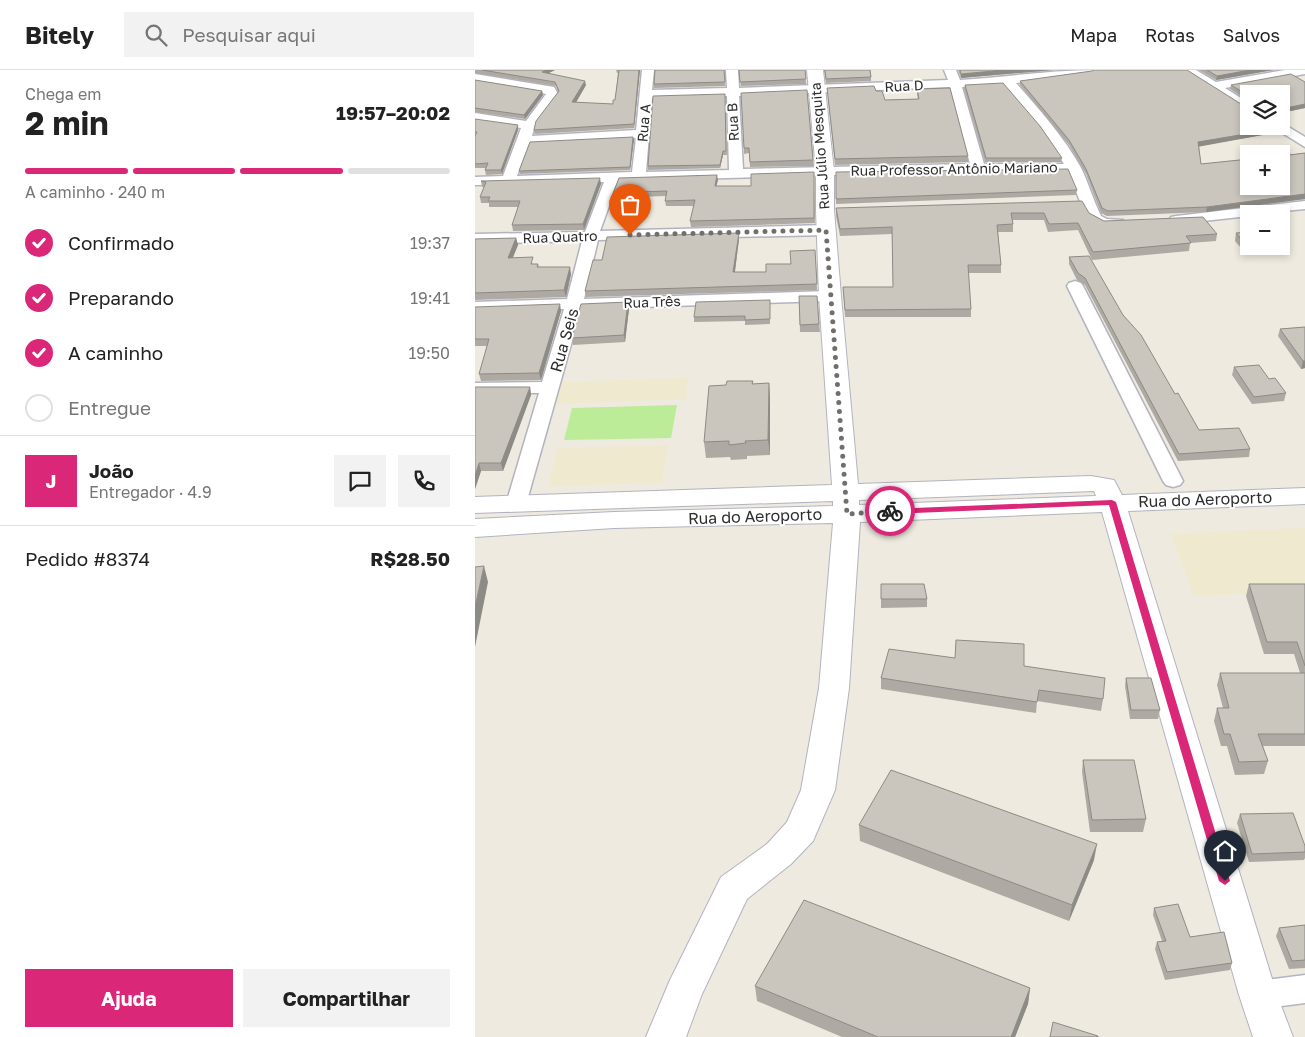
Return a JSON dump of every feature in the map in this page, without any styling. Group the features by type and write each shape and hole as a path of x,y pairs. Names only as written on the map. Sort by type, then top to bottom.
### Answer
{"street":[{"name":"Rua A","path":"639,176 648,70"},
{"name":"Rua B","path":"732,70 731,92 736,174"},
{"path":"950,70 961,100 978,168"},
{"name":"Rua D","path":"646,94 731,92 816,80 955,83 1007,81 1091,70"},
{"path":"1188,70 1240,103"},
{"path":"1215,86 1305,70"},
{"path":"475,78 550,90 552,94 529,125 508,180"},
{"name":"Rua Júlio Mesquita","path":"666,1037 683,992 734,888 779,854 801,831 819,790 834,688 846,503 830,296 831,216 816,80"},
{"path":"1007,81 1046,126 1074,168 1097,220 1104,223 1131,223"},
{"path":"475,117 529,125"},
{"path":"523,140 643,134"},
{"path":"1290,134 1305,143"},
{"name":"Rua Professor Antônio Mariano","path":"475,181 825,171 1074,168"},
{"name":"Rua Seis","path":"516,504 574,304 591,236 613,176"},
{"path":"1070,202 1089,201"},
{"path":"1159,221 1205,218 1305,205"},
{"name":"Rua Quatro","path":"475,239 591,236 831,216"},
{"path":"1075,286 1173,482"},
{"name":"Rua Três","path":"475,307 830,296"},
{"path":"475,388 550,387"},
{"name":"Rua do Aeroporto","path":"1108,493 1173,482 1305,477"},
{"path":"1108,493 1258,994 1273,1037"},
{"name":"Rua do Aeroporto","path":"475,528 846,503 1108,493 1305,496"},
{"name":"Rua do Aeroporto","path":"475,505 846,503"},
{"path":"1258,994 1305,989"}],"shaded area":[{"path":"688,378 686,399 555,404 561,382"},
{"path":"668,445 662,483 548,486 558,448"},
{"path":"1305,528 1305,591 1194,596 1171,534"}],"green space":[{"path":"677,405 671,438 564,440 572,408"}],"building":[{"path":"482,70 546,70 542,72 585,81 572,102 613,104 619,70 639,70 634,124 534,130 536,121 559,91 555,82"},
{"path":"655,70 724,70 725,82 654,84"},
{"path":"739,70 805,70 806,79 740,82"},
{"path":"825,70 870,70 871,77 826,79"},
{"path":"960,70 1004,70 961,74"},
{"path":"1187,70 1240,103 1240,135 1198,142 1201,164 1240,160 1240,195 1290,195 1290,155 1305,153 1305,194 1207,207 1108,211 1102,208 1086,169 1069,140 1020,81 1092,71"},
{"path":"1207,70 1250,70 1217,76"},
{"path":"1291,74 1305,82 1305,104 1290,107 1290,85 1240,85 1240,90 1231,85"},
{"path":"475,80 542,91 524,115 475,108"},
{"path":"1003,83 1040,126 1062,158 986,158 965,85"},
{"path":"874,86 876,91 882,91 885,100 919,99 917,89 950,88 968,156 835,159 827,88"},
{"path":"807,90 813,160 750,162 749,148 744,148 741,93"},
{"path":"725,94 726,151 723,151 720,165 648,166 653,96"},
{"path":"475,119 518,125 501,170 485,170 488,163 475,164 475,136 477,132 475,132"},
{"path":"633,137 630,167 519,171 530,142"},
{"path":"1068,169 1077,190 836,199 836,172"},
{"path":"814,172 814,218 690,221 695,200 665,201 667,191 635,192 633,200 610,201 619,178 717,175 715,186 751,186 751,174"},
{"path":"600,178 583,224 512,225 520,201 488,201 490,197 480,197 486,182 481,181"},
{"path":"1082,201 1089,213 1104,221 1203,217 1217,234 1186,236 1191,243 1093,252 1078,223 1049,224 1044,213 1011,213 1013,224 997,225 1001,265 968,265 971,309 845,310 843,287 893,287 892,227 840,229 836,208"},
{"path":"739,233 733,272 766,272 766,264 791,264 790,251 815,250 817,284 585,291 593,260 602,260 607,237"},
{"path":"516,238 508,258 533,257 531,264 538,264 537,267 570,267 564,290 475,293 475,239"},
{"path":"1089,256 1123,315 1141,335 1175,394 1178,393 1199,430 1239,428 1250,449 1179,454 1085,278 1078,273 1069,257"},
{"path":"799,296 817,296 819,324 800,325"},
{"path":"770,300 770,319 745,320 745,316 694,317 696,302"},
{"path":"628,302 624,335 572,338 581,304"},
{"path":"560,304 539,373 479,374 489,339 475,339 475,307"},
{"path":"1305,327 1305,361 1303,361 1280,329"},
{"path":"1259,365 1269,379 1275,378 1286,393 1254,397 1234,367"},
{"path":"727,381 753,381 752,384 769,383 768,440 745,441 746,443 729,445 729,441 704,442 709,386 726,385"},
{"path":"475,387 530,387 501,463 479,463 475,476"},
{"path":"484,566 475,607 475,567"},
{"path":"881,584 924,584 927,599 881,599"},
{"path":"1249,584 1305,584 1305,666 1297,642 1267,642"},
{"path":"956,640 1024,644 1024,666 1105,678 1103,699 1039,690 1037,702 881,678 889,649 955,658"},
{"path":"1220,673 1305,673 1305,734 1258,734 1268,761 1239,762 1230,734 1224,734 1217,708 1229,708"},
{"path":"1126,678 1151,678 1160,710 1131,710"},
{"path":"1083,760 1134,760 1146,819 1092,820"},
{"path":"891,770 1097,844 1072,905 859,825"},
{"path":"1293,813 1305,846 1305,852 1252,854 1240,814"},
{"path":"804,900 1030,988 1011,1037 878,1037 755,986"},
{"path":"1178,904 1190,937 1224,932 1232,963 1167,972 1157,942 1166,941 1154,908"},
{"path":"1305,925 1305,960 1292,961 1279,928"},
{"path":"1053,1022 1098,1036 1098,1037 1050,1037"}],"way so far":[{"path":"630,235 826,230 847,514 890,511"}],"route":[{"path":"890,511 1112,502 1225,881"}]}
